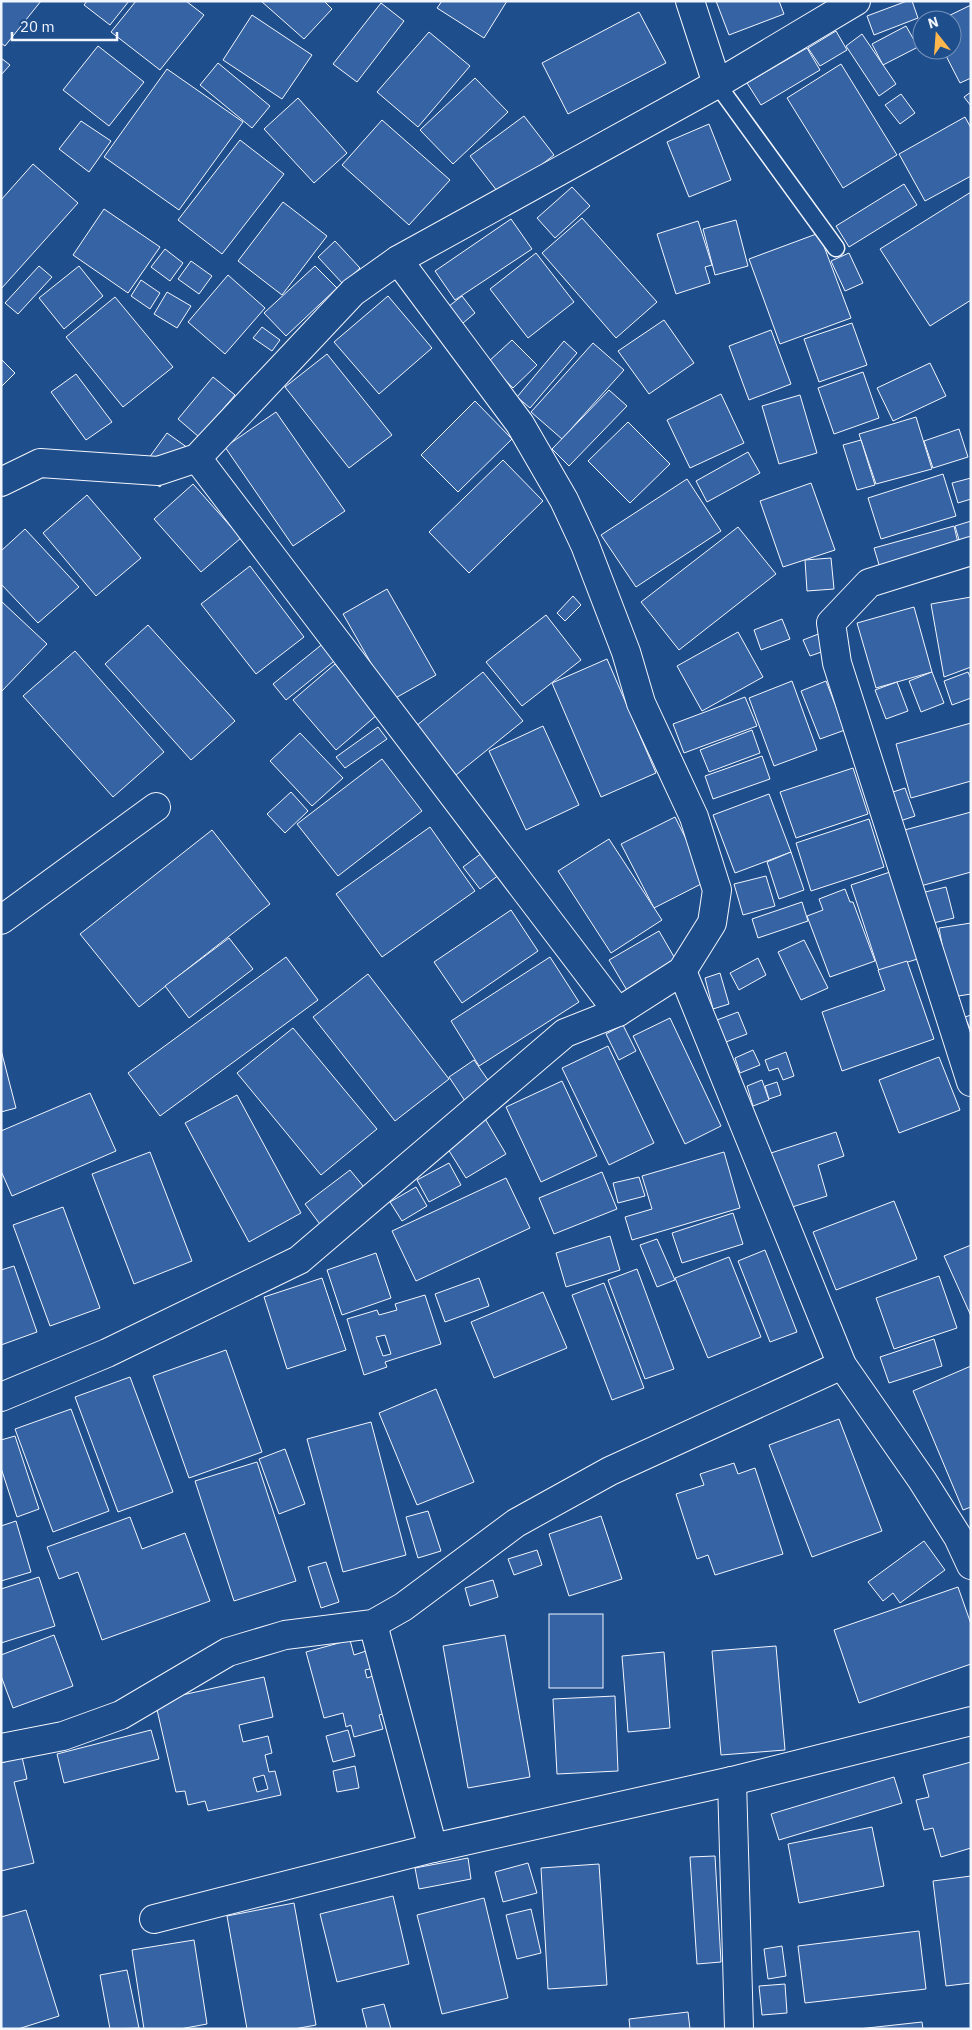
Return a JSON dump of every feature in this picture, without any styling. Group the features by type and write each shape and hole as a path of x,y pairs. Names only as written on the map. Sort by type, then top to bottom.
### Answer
{"street":[{"path":"690,1 717,84"},
{"path":"1,482 40,464 158,471 198,458 352,292 398,260 717,84 856,1"},
{"path":"1,1397 107,1353 299,1260 565,1033 618,1012 682,971 712,923 717,890 694,817 641,703 626,652 585,545 564,500 520,424 398,260"},
{"path":"198,458 618,1012"},
{"path":"971,551 869,583 831,623 837,663 971,1082"},
{"path":"1,920 156,807"},
{"path":"682,971 842,1365 922,1480 958,1537 971,1565"},
{"path":"1,1748 63,1736 121,1715 228,1652 285,1635 373,1624 404,1607 516,1523 610,1471 842,1365"},
{"path":"373,1624 433,1848"},
{"path":"154,1919 433,1848 732,1781 971,1721"},
{"path":"732,1781 739,2029"}],"lane":[{"path":"717,84 836,248"}],"building":[{"path":"1,1 41,1 5,46 1,43"},
{"path":"87,1 129,1 110,25 84,5"},
{"path":"136,1 186,1 204,15 160,70 111,32"},
{"path":"261,1 324,1 332,9 304,39"},
{"path":"442,1 507,1 484,38 437,8"},
{"path":"716,1 779,1 784,14 729,35"},
{"path":"907,1 912,1 915,10 912,10 912,20 874,35 867,16"},
{"path":"381,3 404,21 357,82 333,64"},
{"path":"971,5 971,78 960,83 948,60 962,60 961,10"},
{"path":"639,12 666,63 568,114 542,63"},
{"path":"252,15 312,55 282,99 223,60"},
{"path":"906,26 912,36 912,50 883,65 872,44"},
{"path":"836,31 847,50 820,66 808,48"},
{"path":"429,32 470,66 418,127 377,92"},
{"path":"862,34 896,84 879,96 846,46"},
{"path":"98,46 144,82 109,126 63,90"},
{"path":"807,48 820,70 761,105 747,83"},
{"path":"1,58 10,65 1,75"},
{"path":"218,63 270,106 252,128 200,85"},
{"path":"841,64 897,155 843,188 787,98"},
{"path":"167,69 243,122 179,210 104,157"},
{"path":"475,78 508,112 453,164 420,130"},
{"path":"971,92 971,106 964,97"},
{"path":"901,94 915,113 900,124 885,105"},
{"path":"298,98 347,153 314,183 264,129"},
{"path":"524,116 554,155 501,196 470,156"},
{"path":"965,117 971,128 971,176 925,201 899,154"},
{"path":"382,120 450,180 409,225 342,165"},
{"path":"81,121 111,141 89,172 59,149"},
{"path":"709,124 731,180 689,197 667,142"},
{"path":"240,140 284,174 222,254 178,220"},
{"path":"33,164 78,203 1,289 1,200"},
{"path":"904,184 917,205 849,247 836,226"},
{"path":"572,187 590,206 555,238 537,218"},
{"path":"971,192 971,300 930,326 880,249"},
{"path":"283,202 327,236 282,295 238,261"},
{"path":"104,209 160,247 128,293 73,255"},
{"path":"582,218 657,302 616,338 542,253"},
{"path":"511,219 532,249 455,300 435,271"},
{"path":"736,220 748,266 715,275 703,229"},
{"path":"698,221 712,265 705,267 710,283 676,294 657,234"},
{"path":"819,233 851,318 780,344 749,259"},
{"path":"335,241 360,268 343,284 318,257"},
{"path":"165,249 183,263 170,281 151,267"},
{"path":"536,253 574,302 528,338 490,289"},
{"path":"849,253 863,283 845,291 831,261"},
{"path":"191,261 212,276 199,294 178,279"},
{"path":"39,266 52,277 18,314 5,303"},
{"path":"79,266 103,296 64,329 39,298"},
{"path":"315,266 337,288 286,336 264,313"},
{"path":"228,275 265,308 225,354 188,322"},
{"path":"141,280 160,293 150,309 131,296"},
{"path":"167,292 191,306 177,328 154,314"},
{"path":"388,296 432,348 379,394 334,342"},
{"path":"462,296 475,313 457,328 444,310"},
{"path":"115,297 173,367 123,407 66,337"},
{"path":"664,320 694,363 649,394 618,351"},
{"path":"852,323 867,365 819,382 804,339"},
{"path":"262,327 280,340 272,351 253,338"},
{"path":"771,330 791,384 749,400 729,346"},
{"path":"512,340 537,365 513,388 488,362"},
{"path":"564,341 577,353 530,408 517,397"},
{"path":"593,343 624,370 562,439 531,412"},
{"path":"327,354 392,435 349,468 285,387"},
{"path":"1,359 15,373 1,387"},
{"path":"930,363 946,396 893,421 877,388"},
{"path":"863,372 879,418 834,434 818,388"},
{"path":"76,374 112,422 86,440 51,392"},
{"path":"213,377 235,395 199,437 178,419"},
{"path":"609,390 627,406 569,466 552,449"},
{"path":"721,394 744,443 690,468 667,420"},
{"path":"800,395 817,453 779,464 762,406"},
{"path":"475,401 512,439 458,492 421,455"},
{"path":"276,412 345,511 293,546 225,447"},
{"path":"916,417 932,469 876,484 859,434"},
{"path":"628,422 670,464 630,503 588,461"},
{"path":"959,429 968,457 933,468 924,441"},
{"path":"167,433 188,448 160,487 138,473"},
{"path":"861,440 875,485 857,490 843,445"},
{"path":"748,452 760,473 707,502 696,481"},
{"path":"503,460 543,501 469,573 429,532"},
{"path":"943,474 956,516 881,539 868,498"},
{"path":"971,478 971,499 958,503 952,483"},
{"path":"687,479 721,531 636,587 601,535"},
{"path":"811,483 835,550 783,567 760,501"},
{"path":"193,484 241,538 201,572 154,519"},
{"path":"87,495 141,558 96,596 43,533"},
{"path":"971,521 971,548 962,550 955,526"},
{"path":"954,526 959,547 880,568 874,548"},
{"path":"738,527 776,574 679,650 641,602"},
{"path":"25,529 79,587 38,623 1,584 1,551"},
{"path":"831,558 834,589 807,591 805,560"},
{"path":"250,566 304,637 256,674 201,604"},
{"path":"387,589 436,675 392,700 343,614"},
{"path":"573,596 581,605 565,621 557,613"},
{"path":"971,597 971,667 944,677 931,604"},
{"path":"1,601 47,644 1,692"},
{"path":"914,607 932,672 876,688 857,623"},
{"path":"546,615 581,660 522,706 486,662"},
{"path":"782,619 790,639 761,650 754,630"},
{"path":"148,625 235,721 191,760 105,664"},
{"path":"738,632 763,677 702,711 677,666"},
{"path":"821,633 827,650 810,656 803,640"},
{"path":"325,642 338,658 286,700 273,684"},
{"path":"75,651 164,752 113,797 23,696"},
{"path":"607,659 656,773 601,797 552,683"},
{"path":"335,664 378,714 336,750 293,700"},
{"path":"483,672 523,721 456,775 416,726"},
{"path":"932,672 944,703 921,712 909,681"},
{"path":"968,672 971,679 971,698 952,705 944,681"},
{"path":"792,681 817,750 774,766 749,698"},
{"path":"826,681 845,730 820,739 801,691"},
{"path":"897,682 908,711 886,719 875,690"},
{"path":"745,697 757,726 684,753 673,724"},
{"path":"971,723 971,781 911,798 896,744"},
{"path":"543,726 579,805 526,830 489,751"},
{"path":"378,727 387,739 345,768 336,757"},
{"path":"752,730 760,753 709,772 700,750"},
{"path":"300,733 343,778 312,806 270,761"},
{"path":"762,756 770,779 713,799 705,776"},
{"path":"382,759 422,811 338,876 297,824"},
{"path":"853,768 868,814 796,838 780,792"},
{"path":"905,788 915,816 894,823 884,795"},
{"path":"291,792 308,811 285,833 267,814"},
{"path":"769,794 791,852 735,873 713,815"},
{"path":"971,812 971,872 917,887 901,831"},
{"path":"675,817 707,881 654,908 621,844"},
{"path":"869,819 884,867 811,891 796,843"},
{"path":"430,827 475,891 382,957 336,894"},
{"path":"212,830 270,904 139,1007 80,934"},
{"path":"609,839 662,920 611,953 558,871"},
{"path":"486,850 503,872 480,889 463,867"},
{"path":"791,852 804,890 779,899 767,862"},
{"path":"899,869 927,956 879,971 851,885"},
{"path":"766,876 775,906 743,915 734,884"},
{"path":"946,887 954,918 925,925 917,894"},
{"path":"845,889 850,902 853,902 875,961 830,977 807,916 823,910 819,899"},
{"path":"802,902 808,921 758,938 752,919"},
{"path":"511,910 538,951 462,1003 434,962"},
{"path":"971,923 971,994 952,997 939,928"},
{"path":"659,931 677,962 628,992 609,960"},
{"path":"229,938 253,969 189,1018 165,986"},
{"path":"804,940 828,988 801,1000 778,952"},
{"path":"286,957 318,1000 160,1116 128,1073"},
{"path":"550,957 579,1002 479,1066 451,1021"},
{"path":"758,958 766,975 739,990 730,973"},
{"path":"907,961 934,1039 842,1071 822,1012 885,990 878,970"},
{"path":"720,973 729,1004 713,1009 705,978"},
{"path":"368,974 449,1079 395,1121 313,1017"},
{"path":"738,1012 747,1034 718,1045 709,1023"},
{"path":"971,1015 971,1031 965,1017"},
{"path":"670,1018 721,1126 685,1144 633,1036"},
{"path":"623,1025 636,1051 619,1060 606,1034"},
{"path":"293,1028 377,1129 321,1175 237,1073"},
{"path":"608,1046 654,1143 609,1165 562,1068"},
{"path":"1,1050 16,1108 1,1112"},
{"path":"753,1050 760,1065 740,1073 735,1058"},
{"path":"786,1052 794,1076 783,1080 778,1068 769,1071 765,1060"},
{"path":"939,1057 960,1110 899,1133 879,1080"},
{"path":"474,1060 490,1083 465,1101 449,1077"},
{"path":"762,1080 769,1100 753,1106 747,1086"},
{"path":"562,1081 597,1156 541,1182 506,1107"},
{"path":"777,1082 781,1095 769,1099 765,1086"},
{"path":"90,1093 116,1151 12,1196 1,1171 1,1131"},
{"path":"237,1095 301,1213 249,1242 185,1123"},
{"path":"484,1117 506,1154 466,1178 443,1141"},
{"path":"836,1132 844,1156 818,1165 827,1196 789,1208 771,1153"},
{"path":"150,1152 192,1261 134,1284 92,1174"},
{"path":"724,1152 740,1208 632,1240 625,1217 652,1209 642,1176"},
{"path":"449,1163 461,1185 429,1202 417,1180"},
{"path":"350,1170 368,1192 322,1227 305,1204"},
{"path":"602,1172 617,1209 554,1234 539,1198"},
{"path":"639,1177 645,1196 618,1203 613,1183"},
{"path":"506,1178 530,1228 416,1281 392,1231"},
{"path":"416,1187 427,1206 402,1221 390,1202"},
{"path":"894,1201 917,1259 836,1290 813,1232"},
{"path":"63,1207 100,1308 50,1326 13,1225"},
{"path":"733,1213 743,1244 682,1263 672,1233"},
{"path":"610,1236 620,1270 566,1287 556,1253"},
{"path":"657,1239 675,1280 657,1287 640,1245"},
{"path":"971,1245 971,1316 944,1256"},
{"path":"765,1250 797,1332 770,1342 738,1261"},
{"path":"376,1253 391,1298 342,1315 327,1270"},
{"path":"729,1257 761,1337 708,1358 675,1278"},
{"path":"14,1266 37,1332 1,1345 1,1270"},
{"path":"637,1269 674,1369 645,1379 608,1280"},
{"path":"939,1276 957,1328 894,1349 876,1298"},
{"path":"322,1278 346,1350 287,1369 264,1297"},
{"path":"479,1278 489,1306 445,1322 435,1294"},
{"path":"604,1283 644,1388 612,1400 572,1295"},
{"path":"543,1292 567,1348 494,1378 471,1322"},
{"path":"425,1295 441,1344 385,1362 387,1367 364,1375 347,1319 377,1310 379,1315 397,1310 395,1304","holes":["385,1335 391,1354 383,1356 376,1337"]},
{"path":"934,1339 942,1366 889,1383 880,1357"},
{"path":"226,1350 262,1452 189,1478 153,1376"},
{"path":"971,1366 971,1507 963,1510 913,1391"},
{"path":"130,1377 173,1492 118,1512 75,1397"},
{"path":"436,1389 474,1482 417,1505 379,1413"},
{"path":"71,1409 109,1511 53,1532 15,1429"},
{"path":"839,1419 882,1531 812,1557 769,1445"},
{"path":"371,1422 406,1555 343,1572 307,1439"},
{"path":"15,1436 39,1509 17,1517 1,1468 1,1440"},
{"path":"285,1449 305,1504 279,1514 259,1459"},
{"path":"257,1462 296,1581 234,1601 195,1481"},
{"path":"734,1463 738,1474 755,1468 783,1554 715,1575 708,1555 697,1559 676,1494 704,1485 700,1474"},
{"path":"428,1511 441,1551 418,1558 406,1517"},
{"path":"601,1516 622,1579 569,1596 549,1534"},
{"path":"130,1517 142,1549 185,1533 210,1601 102,1640 78,1572 59,1579 47,1547"},
{"path":"16,1521 31,1572 1,1581 1,1526"},
{"path":"924,1541 945,1570 900,1603 893,1593 883,1601 868,1582"},
{"path":"537,1550 542,1565 514,1575 508,1559"},
{"path":"326,1562 339,1602 321,1608 308,1567"},
{"path":"39,1577 55,1626 1,1643 1,1589"},
{"path":"493,1580 498,1597 470,1606 465,1588"},
{"path":"958,1587 971,1624 971,1664 859,1703 834,1630"},
{"path":"549,1614 603,1614 603,1688 549,1688"},
{"path":"54,1635 73,1686 13,1708 1,1676 1,1655"},
{"path":"505,1635 530,1777 468,1788 443,1646"},
{"path":"350,1640 354,1655 369,1650 374,1668 365,1670 367,1678 376,1675 387,1713 379,1715 383,1729 354,1737 351,1725 346,1727 343,1713 324,1718 306,1652"},
{"path":"776,1646 785,1750 721,1755 712,1651"},
{"path":"664,1652 670,1728 628,1732 622,1656"},
{"path":"264,1677 273,1717 239,1725 243,1742 268,1736 272,1753 265,1755 269,1772 275,1771 281,1795 208,1811 205,1801 188,1805 185,1791 176,1792 155,1701","holes":["264,1775 268,1789 257,1792 253,1778"]},
{"path":"615,1696 618,1771 557,1774 553,1699"},
{"path":"151,1730 159,1759 64,1783 57,1754"},
{"path":"348,1730 355,1756 333,1762 326,1736"},
{"path":"22,1757 27,1779 14,1782 34,1863 1,1871 1,1763"},
{"path":"971,1762 971,1848 941,1857 933,1828 924,1830 916,1800 929,1797 923,1775"},
{"path":"355,1766 359,1788 337,1792 333,1771"},
{"path":"894,1777 902,1803 779,1840 771,1814"},
{"path":"872,1827 884,1886 799,1903 788,1844"},
{"path":"715,1856 721,1962 697,1964 690,1857"},
{"path":"468,1858 471,1879 419,1889 415,1868"},
{"path":"528,1863 537,1893 503,1902 495,1872"},
{"path":"599,1864 607,1985 548,1989 541,1868"},
{"path":"971,1876 971,1983 946,1986 933,1881"},
{"path":"393,1896 409,1964 337,1982 320,1914"},
{"path":"484,1898 508,1998 442,2014 417,1915"},
{"path":"294,1903 316,2025 294,2029 247,2029 227,1916"},
{"path":"531,1909 541,1953 517,1959 506,1915"},
{"path":"26,1910 59,2016 18,2029 1,2029 1,1917"},
{"path":"919,1931 926,1989 805,2003 798,1946"},
{"path":"194,1940 207,2024 180,2029 144,2029 132,1950"},
{"path":"782,1946 786,1976 768,1979 764,1949"},
{"path":"127,1970 139,2028 110,2029 100,1975"},
{"path":"785,1984 787,2013 762,2015 759,1986"},
{"path":"384,2004 391,2029 367,2029 362,2009"},
{"path":"688,2012 690,2029 630,2029 629,2019"},
{"path":"922,2022 923,2029 858,2029"}]}
